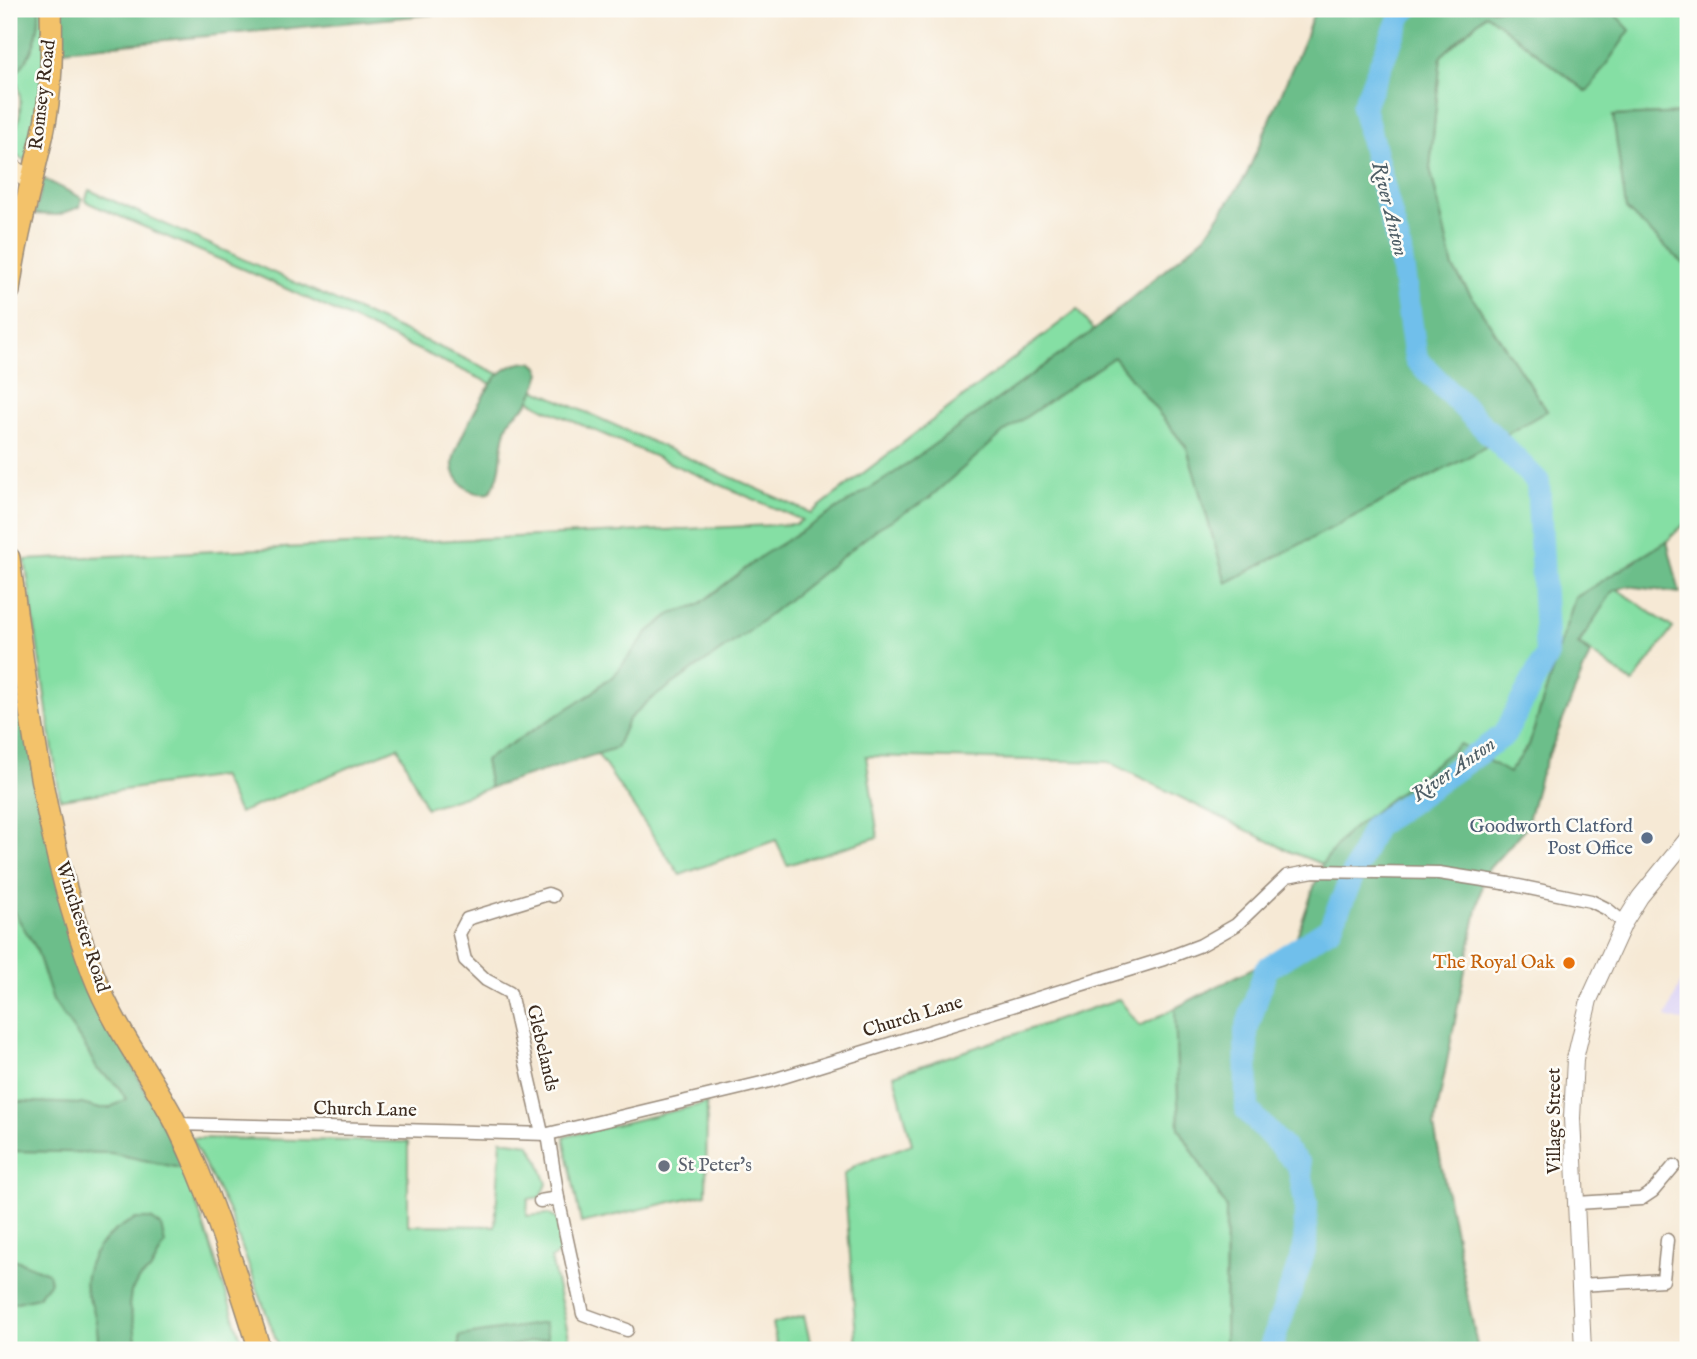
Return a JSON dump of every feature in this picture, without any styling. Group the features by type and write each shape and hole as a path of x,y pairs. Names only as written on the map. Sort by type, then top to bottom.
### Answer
{"main road":[{"name":"Romsey Road","path":"30,181 43,131 52,56 51,9"},
{"path":"9,165 30,181 19,226 9,291"},
{"name":"Winchester Road","path":"9,558 48,804 58,854 77,923 106,1004 177,1124 207,1194 260,1350"}],"street":[{"name":"Village Street","path":"1583,1350 1572,1118 1575,1059 1589,1000 1624,923 1640,897 1688,838"},
{"name":"Church Lane","path":"177,1124 545,1133 770,1081 1164,959 1201,945 1236,925 1287,876 1314,871 1439,873 1550,891 1591,901 1607,909 1624,923"},
{"name":"Glebelands","path":"553,896 548,894 467,919 459,934 465,960 486,980 510,993 545,1133 583,1314 627,1330"},
{"path":"1577,1203 1641,1199 1653,1191 1674,1167"},
{"path":"540,1201 558,1198"},
{"path":"1580,1285 1662,1280 1667,1240"}],"shaded area":[{"path":"1688,965 1688,1022 1666,1017"}],"green space":[{"path":"9,9 39,9 34,45 26,61 14,75 9,64"},
{"path":"39,9 44,9 46,70 27,160 19,158 12,148 20,108 19,88 14,75 26,61 34,45"},
{"path":"61,9 488,9 63,50"},
{"path":"1315,9 1610,9 1630,30 1587,92 1486,14 1441,56 1430,168 1453,268 1547,411 1466,458 1226,583 1187,448 1114,357 1004,432 928,499 878,528 748,632 647,702 628,720 616,748 490,788 485,760 591,694 613,677 648,632 671,614 698,605 763,555 890,476 1093,331 1205,236 1246,176"},
{"path":"1610,9 1688,9 1688,113 1613,116 1660,239 1688,268 1688,520 1667,541 1575,598 1529,745 1509,773 1347,833 1322,864 1291,852 1109,762 866,756 878,837 787,865 776,840 680,875 598,755 591,695 485,760 490,788 426,808 398,747 239,813 221,776 60,799 25,560 796,524 802,520 545,409 529,400 534,389 811,513 1077,310 1187,448 1226,582 1547,411 1453,268 1430,168 1441,56 1486,14 1629,30"},
{"path":"1688,113 1688,268 1626,209 1613,116"},
{"path":"44,179 82,198 80,207 58,215 35,214"},
{"path":"89,190 499,374 492,384 263,278 91,204 85,201"},
{"path":"532,362 541,373 529,401 508,424 498,477 489,493 473,492 459,481 453,469 460,442 473,414 496,378 512,366"},
{"path":"1667,541 1680,593 1628,586 1613,591 1578,644 1590,654 1540,776 1526,828 1484,874 1434,1127 1478,1350 1225,1350 1226,1207 1179,1128 1175,1008 1293,947 1322,864 1347,833 1460,744 1509,773 1529,745 1575,598"},
{"path":"1614,587 1673,628 1633,683 1579,644"},
{"path":"9,595 84,971 185,1169 111,1153 9,1151 9,1101 82,1104 109,1108 126,1099 118,1086 97,1069 85,1046 53,1001 36,948 9,904"},
{"path":"9,650 37,846 145,1098 185,1169 245,1350 9,1350"},
{"path":"1119,999 1140,1026 1175,1008 1179,1128 1226,1207 1225,1350 857,1350 844,1174 856,1165 912,1144 894,1075"},
{"path":"707,1103 706,1194 581,1223 564,1137"},
{"path":"191,1138 408,1142 408,1225 495,1226 501,1140 529,1144 547,1184 541,1197 528,1199 527,1216 548,1214 557,1219 565,1249 551,1259 572,1350 280,1350 228,1210"},
{"path":"136,1219 151,1219 161,1226 165,1244 150,1271 139,1279 131,1292 129,1306 137,1350 99,1350 95,1317 86,1291 88,1268 92,1257 107,1238"},
{"path":"9,1257 48,1273 50,1282 38,1297 9,1304"},
{"path":"804,1316 812,1350 778,1350 772,1324"},
{"path":"544,1323 548,1338 492,1350 459,1350 459,1336"}],"waterway":[{"name":"River Anton","path":"1273,1350 1272,1344 1305,1248 1306,1203 1299,1165 1247,1110 1246,1031 1266,969 1330,928 1374,827 1504,735 1547,655 1538,482 1416,359 1400,251 1363,107 1402,13 1407,9"}],"place":[{"name":"Goodworth Clatford Post Office","path":"1647,838"},
{"name":"The Royal Oak","path":"1569,963"},
{"name":"St Peter's","path":"664,1166"}]}
